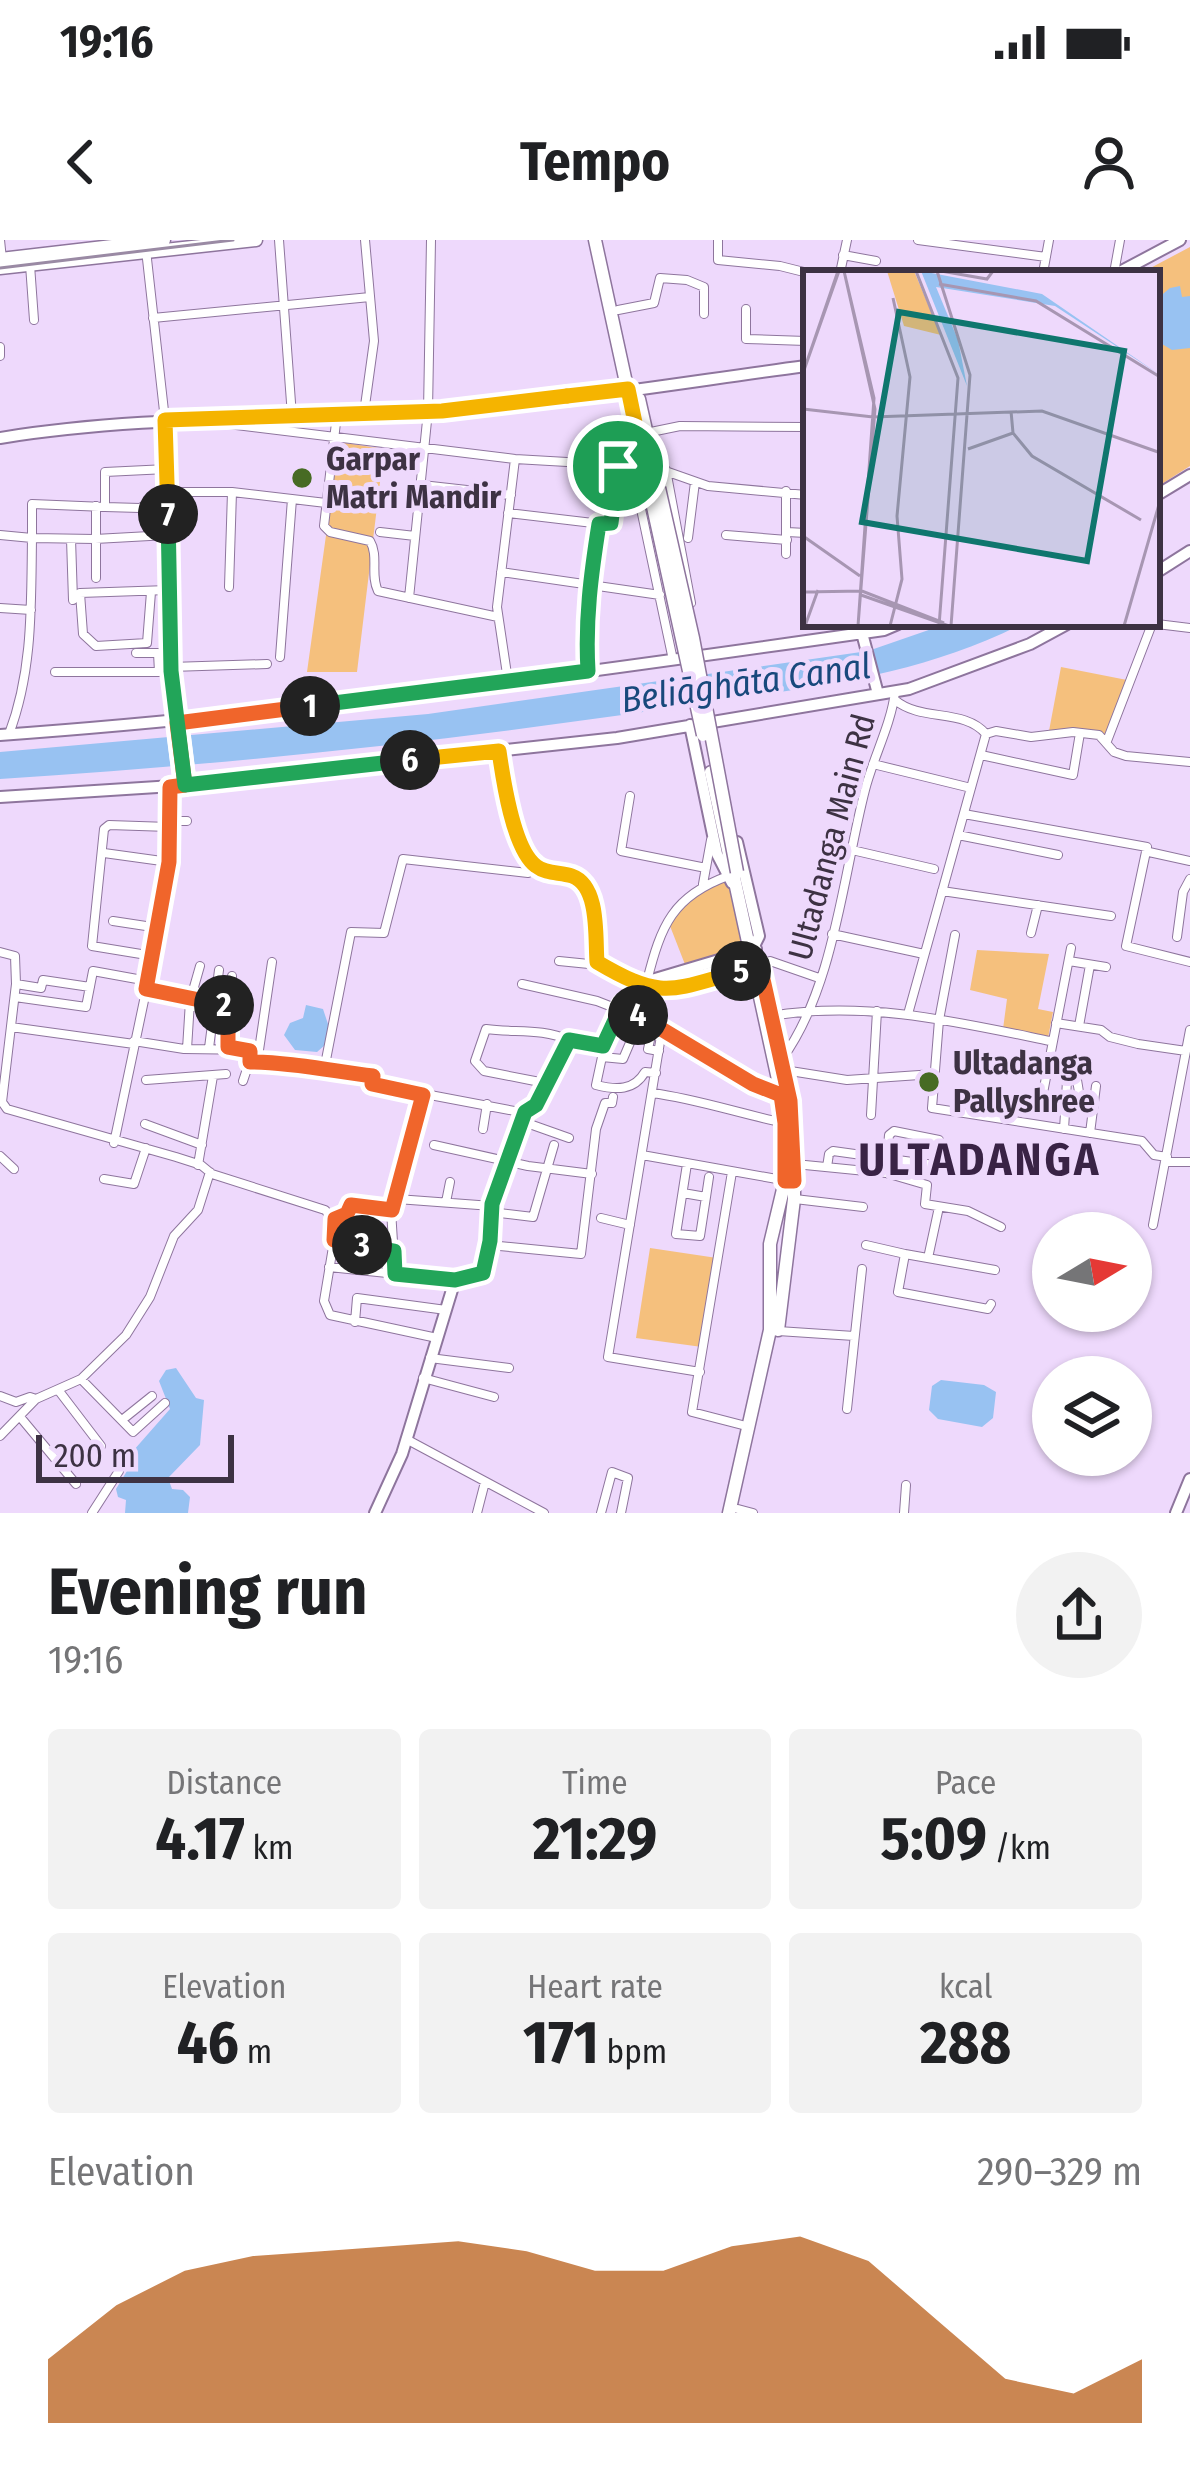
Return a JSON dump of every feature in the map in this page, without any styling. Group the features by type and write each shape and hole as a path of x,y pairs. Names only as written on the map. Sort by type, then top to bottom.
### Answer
{"main road":[{"path":"1,262 82,244 145,248 164,240"},
{"path":"33,253 256,240"},
{"path":"598,240 646,433 732,876 753,948 781,1095 794,1199 778,1331 739,1512"},
{"path":"598,240 651,467"},
{"path":"1122,270 1180,240"},
{"path":"0,438 65,427 165,420 428,411 803,366"},
{"path":"1160,493 1190,475"},
{"path":"654,491 732,876"},
{"path":"1160,570 1190,551"},
{"path":"4,734 179,727 863,635 883,627"},
{"path":"0,797 170,787 185,780 499,751 690,725 877,692 895,696 1030,644 1061,627"},
{"path":"863,635 877,692"},
{"path":"375,1513 406,1439 455,1280 483,1273 492,1209 523,1117 536,1105 569,1040 603,1046 621,1007 641,982 753,948 759,936 713,721"},
{"path":"690,725 713,832 732,876"},
{"path":"499,751 516,831 531,861 584,883 594,917 597,962 641,982 681,988 756,967"},
{"path":"739,1512 770,1330 770,1244 795,1164 783,1065 756,967"},
{"path":"1176,1513 1190,1479"}],"street":[{"path":"0,240 1,262"},
{"path":"279,240 292,416"},
{"path":"364,413 374,341 365,240"},
{"path":"409,598 428,411 431,240"},
{"path":"718,240 718,260 803,272"},
{"path":"840,270 847,240"},
{"path":"918,240 1046,257"},
{"path":"1044,270 1049,240"},
{"path":"1116,270 1120,240"},
{"path":"145,248 165,420 168,535 162,592 147,643 96,646 83,634 80,593 162,592"},
{"path":"33,253 34,320"},
{"path":"843,255 876,261"},
{"path":"619,310 655,303 660,278 704,286 704,314"},
{"path":"153,318 370,297"},
{"path":"746,309 746,339 803,341"},
{"path":"337,414 324,526 330,532 370,541 378,591 498,616"},
{"path":"189,419 515,459 651,467 695,482 803,494"},
{"path":"646,433 680,426 803,427"},
{"path":"508,681 498,616 515,459"},
{"path":"508,513 611,523 618,466"},
{"path":"651,467 638,495 673,660"},
{"path":"651,467 701,656"},
{"path":"96,578 95,539 105,472 166,470"},
{"path":"688,538 695,482"},
{"path":"422,485 511,495"},
{"path":"786,491 786,554"},
{"path":"4,734 23,698 31,610 32,504 140,508 167,492 232,492 326,503"},
{"path":"230,587 232,492"},
{"path":"280,657 292,499"},
{"path":"588,671 585,620 599,524"},
{"path":"380,532 416,536"},
{"path":"726,535 803,533"},
{"path":"0,535 95,539 168,535"},
{"path":"71,538 73,600"},
{"path":"501,572 661,596"},
{"path":"162,592 185,780"},
{"path":"0,608 31,610"},
{"path":"1160,625 1190,628"},
{"path":"1107,741 1154,627"},
{"path":"136,653 168,663 267,664"},
{"path":"56,672 159,672 168,663"},
{"path":"159,672 168,663"},
{"path":"895,696 922,713 962,719 986,734 908,1013"},
{"name":"Ultadanga Main Rd","path":"783,1065 819,978 895,696"},
{"path":"981,755 1072,775 1080,733"},
{"path":"986,734 1080,733 1099,736 1114,752 1126,756 1190,762"},
{"path":"873,764 971,788"},
{"path":"114,1143 159,928 169,862 170,787"},
{"path":"630,796 621,851 706,868"},
{"path":"964,814 1147,847 1126,946 1190,962"},
{"path":"153,956 92,946 104,829 187,821"},
{"path":"703,885 713,832"},
{"path":"958,835 1058,855"},
{"path":"852,850 934,869"},
{"path":"1149,852 1190,861"},
{"path":"104,854 169,862"},
{"path":"324,1070 351,932 384,933 403,859 528,874 531,861"},
{"path":"641,982 677,904 703,885 732,876"},
{"path":"1177,937 1190,879"},
{"path":"942,891 1111,916"},
{"path":"1031,933 1037,905"},
{"path":"113,921 159,928"},
{"path":"832,934 925,954"},
{"path":"955,935 939,1020 934,1108 1142,1141 1154,1155 1190,1162"},
{"path":"1043,1094 1071,948"},
{"path":"0,952 15,956 15,997 2,1102 7,1109 199,1165 325,1210 335,1219"},
{"path":"559,961 604,966"},
{"path":"756,967 770,961 819,978"},
{"path":"1069,961 1106,967"},
{"path":"243,1081 250,1056 259,1050 272,962"},
{"path":"1079,1026 1090,964"},
{"path":"187,1049 190,1001 200,966"},
{"path":"209,1048 219,970"},
{"path":"15,997 86,1007 93,971 190,1001 228,1005"},
{"path":"228,1047 232,976"},
{"path":"16,984 41,988 43,980 90,987"},
{"path":"522,984 621,1007 753,1084 781,1095"},
{"path":"770,1016 807,1010 908,1013 1050,1041"},
{"path":"871,1115 878,1011"},
{"path":"1057,1023 1186,1051"},
{"path":"11,1027 187,1049 228,1047 298,1068 373,1076 372,1084 487,1105 569,1138"},
{"path":"545,1083 484,1071 475,1060 486,1029 522,1035 534,1030 569,1040"},
{"path":"662,1030 654,1050 652,1093 608,1357 700,1372"},
{"path":"1153,1225 1176,1107 1185,1089 1190,1030"},
{"path":"651,1072 624,1088 596,1085 602,1057 622,1059 632,1038 650,1040 654,1050"},
{"path":"783,1065 847,1080 934,1074"},
{"path":"146,1080 226,1074"},
{"path":"199,1165 213,1076"},
{"path":"1064,1129 1067,1081 1077,1081 1079,1092"},
{"path":"1090,1133 1096,1086"},
{"path":"652,1093 712,1102 740,1114 785,1123"},
{"path":"395,1274 392,1210 423,1095"},
{"path":"489,1245 581,1254 596,1130 605,1102 611,1103 613,1097"},
{"path":"483,1129 487,1105"},
{"path":"1176,1107 1190,1109"},
{"path":"145,1124 202,1144"},
{"path":"827,1167 833,1151 887,1159 934,1165 939,1140 891,1132 887,1159"},
{"path":"397,1199 465,1202 533,1217 554,1144"},
{"path":"434,1145 592,1174"},
{"path":"104,1179 134,1184 146,1148"},
{"path":"0,1156 14,1169"},
{"path":"642,1156 790,1181"},
{"path":"686,1164 676,1234 700,1236 709,1178"},
{"path":"795,1164 886,1173 927,1185 925,1204 968,1210 1001,1227"},
{"path":"0,1436 36,1399 81,1378 126,1335 150,1297 174,1237 198,1210 210,1172"},
{"path":"732,1172 692,1412 750,1427"},
{"path":"446,1202 450,1182"},
{"path":"465,1202 469,1186"},
{"path":"682,1193 706,1197"},
{"path":"794,1199 862,1207"},
{"path":"335,1219 347,1214 351,1205 392,1210"},
{"path":"928,1258 939,1208"},
{"path":"601,1218 630,1225"},
{"path":"335,1219 326,1310 338,1319 437,1338"},
{"path":"334,1240 394,1251"},
{"path":"866,1245 995,1270"},
{"path":"905,1254 898,1292 988,1309 991,1304"},
{"path":"329,1267 455,1280"},
{"path":"847,1409 862,1269"},
{"path":"355,1322 357,1298 446,1310"},
{"path":"778,1331 854,1336"},
{"path":"430,1358 509,1368"},
{"path":"81,1378 133,1432 165,1403"},
{"path":"423,1378 494,1397"},
{"path":"59,1390 100,1446"},
{"path":"0,1396 16,1402 30,1396 36,1399"},
{"path":"122,1420 152,1396"},
{"path":"21,1418 76,1484"},
{"path":"406,1439 544,1513"},
{"path":"92,1513 119,1471"},
{"path":"601,1513 612,1472 627,1475 621,1513"},
{"path":"477,1513 485,1482"},
{"path":"904,1513 906,1485"},
{"path":"606,1490 625,1494"}],"shaded area":[{"path":"1190,247 1190,466 1160,485 1160,270 1147,270"},
{"path":"339,442 384,449 357,672 307,672"},
{"path":"1061,667 1127,680 1105,737 1049,731"},
{"path":"728,880 747,950 686,967 670,926 694,897"},
{"path":"977,950 1049,954 1038,1009 1053,1012 1048,1038 1003,1029 1007,999 970,990"},
{"path":"650,1248 717,1258 702,1347 636,1338"}],"water":[{"path":"1180,286 1182,297 1190,296 1190,348 1172,350 1160,343 1160,296"},
{"name":"Beliāghāta Canal","path":"937,627 1015,627 893,671 761,695 336,751 0,779 0,752 428,714 868,651"},
{"path":"306,1005 323,1009 329,1027 325,1045 317,1052 295,1050 284,1035 290,1023 303,1018"},
{"path":"176,1368 196,1398 204,1400 200,1445 168,1478 172,1489 190,1497 188,1513 125,1513 126,1500 118,1497 116,1489 130,1466 126,1459 170,1409 159,1381 166,1370"},
{"path":"941,1380 984,1385 996,1392 993,1418 982,1427 938,1419 929,1410 932,1386"}],"tram line":[{"path":"0,268 233,240"}],"place":[{"name":"Garpar Matri Mandir","path":"302,478"},
{"name":"Ultadanga Pallyshree","path":"929,1082"}],"district":[{"name":"ULTADANGA","path":"980,1160"}],"route":[{"path":"618,466 611,523 599,524 594,553 585,620 588,671 177,723 185,785 170,787 169,862 146,989 228,1005 228,1047 250,1051 250,1062 373,1076 372,1084 423,1095 392,1210 351,1205 347,1214 335,1219 334,1240 394,1251 395,1274 455,1280 483,1273 492,1204 525,1112 536,1105 569,1040 603,1046 622,1005 753,1084 781,1095 785,1181 794,1181 790,1101 760,966 667,989 635,985 597,962 590,895 574,876 534,866 516,831 499,751 185,785 181,732 177,723 175,714 171,671 165,420 442,411 628,389 644,466 618,466"}]}
